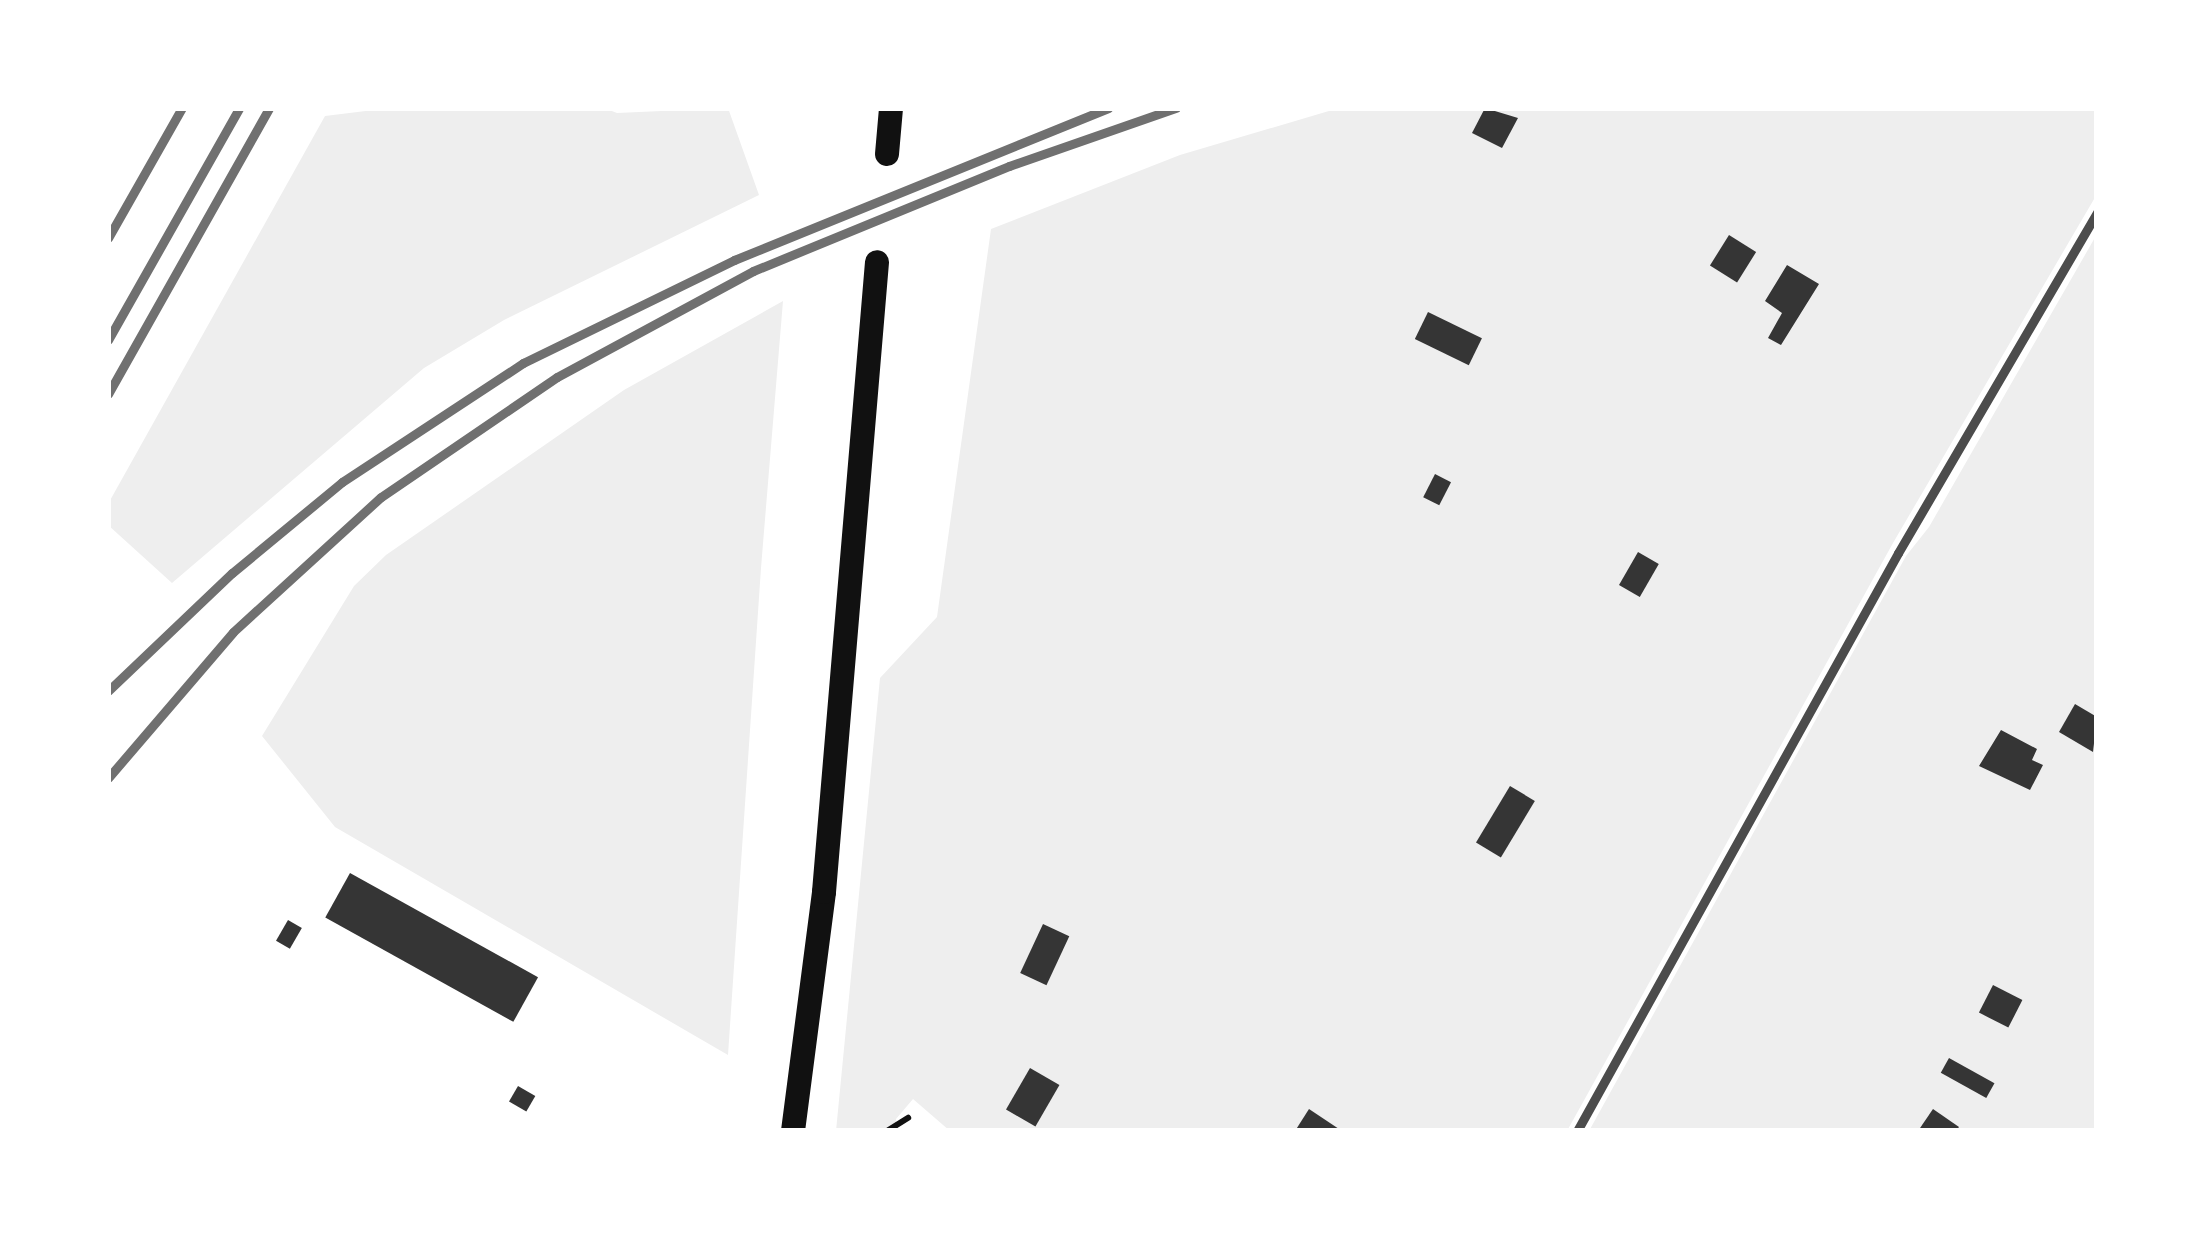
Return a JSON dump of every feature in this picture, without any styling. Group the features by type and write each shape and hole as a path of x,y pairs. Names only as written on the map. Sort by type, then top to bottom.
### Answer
{"main road":[{"path":"887,154 891,108"},
{"path":"793,1131 824,892 877,262"}],"lane":[{"path":"1576,1131 1898,553 2097,212"}],"path":[{"path":"887,1131 908,1118"}],"shaded area":[{"path":"390,108 604,108 617,113 728,108 759,195 504,320 424,368 172,583 108,525 108,504 325,116"},
{"path":"1339,108 2097,108 2097,194 1893,543 1567,1131 950,1131 913,1099 896,1119 897,1131 836,1131 880,678 937,617 991,229 1180,155"},
{"path":"2097,234 2097,1131 1589,1131 1906,556 1929,527"},
{"path":"783,301 728,1055 335,827 262,736 354,586 386,555 624,390"}],"building":[{"path":"1485,108 1518,118 1502,148 1472,133"},
{"path":"1729,235 1756,252 1737,282 1710,266"},
{"path":"1787,265 1819,284 1781,345 1768,338 1782,313 1765,301"},
{"path":"1428,312 1482,338 1469,365 1415,339"},
{"path":"1435,474 1451,482 1439,505 1423,497"},
{"path":"1638,552 1659,564 1640,597 1619,585"},
{"path":"2075,704 2097,717 2093,752 2059,732"},
{"path":"2001,730 2037,749 2032,760 2043,765 2030,790 1979,766"},
{"path":"1510,786 1535,801 1501,858 1476,843"},
{"path":"350,873 538,977 513,1022 325,918"},
{"path":"288,920 302,928 290,949 276,941"},
{"path":"1043,924 1069,936 1046,985 1020,973"},
{"path":"1993,985 2022,1000 2008,1028 1979,1013"},
{"path":"1949,1058 1994,1083 1986,1098 1941,1073"},
{"path":"1030,1068 1059,1085 1035,1127 1006,1110"},
{"path":"518,1086 535,1096 526,1112 509,1102"},
{"path":"1309,1109 1342,1131 1295,1131"},
{"path":"1933,1109 1959,1127 1956,1131 1918,1131"}],"railway":[{"path":"108,238 182,108"},
{"path":"108,340 239,108"},
{"path":"108,394 269,108"},
{"path":"108,691 232,573 342,482 523,363 734,260 1108,108"},
{"path":"108,778 233,632 381,497 557,377 753,271 1009,166 1176,108"}]}
